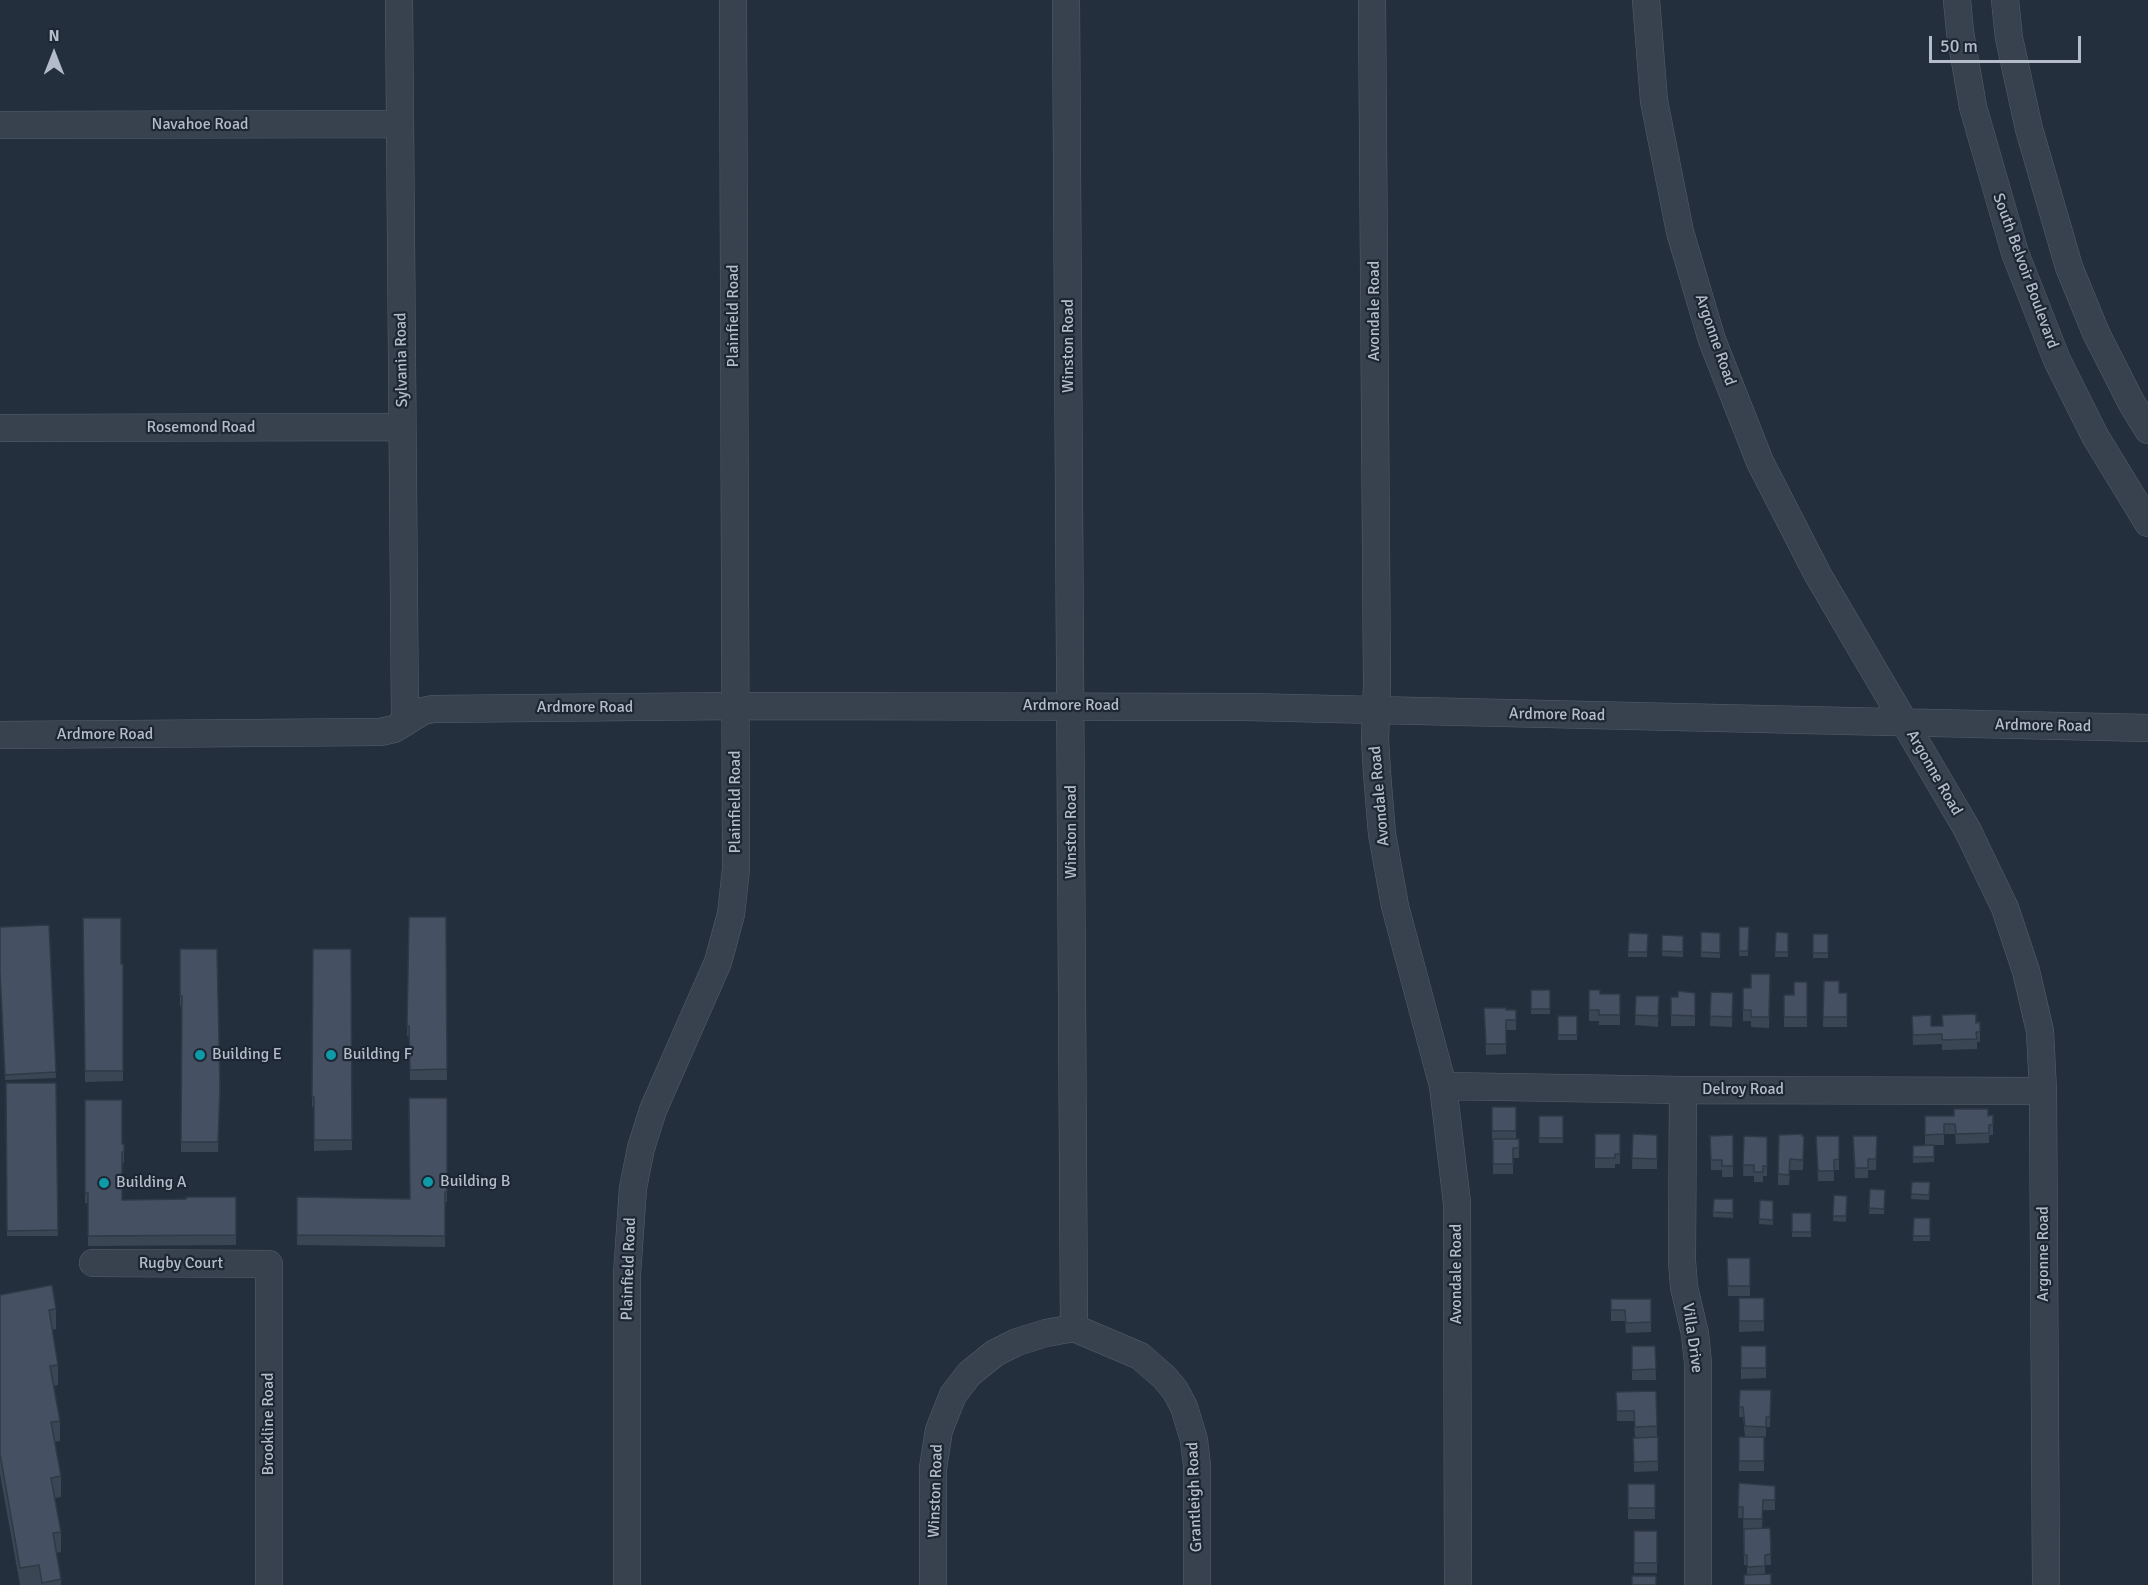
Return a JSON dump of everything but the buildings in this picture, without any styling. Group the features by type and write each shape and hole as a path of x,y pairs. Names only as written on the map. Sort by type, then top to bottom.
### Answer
{"street":[{"name":"Sylvania Road","path":"399,0 405,720"},
{"name":"Plainfield Road","path":"627,1585 627,1274 633,1188 652,1110 718,962 731,914 736,869 733,0"},
{"name":"Winston Road","path":"933,1585 933,1468 939,1430 953,1395 969,1374 995,1353 1017,1342 1046,1333 1074,1328 1066,0"},
{"name":"Avondale Road","path":"1372,0 1377,710 1375,739 1382,834 1388,869 1395,906 1443,1086 1457,1203 1458,1585"},
{"name":"Argonne Road","path":"1646,0 1656,112 1680,232 1712,340 1760,462 1818,575 1967,829 2005,909 2026,971 2040,1031 2043,1091 2046,1585"},
{"name":"South Belvoir Boulevard","path":"1957,0 1973,107 2015,253 2057,360 2095,436 2148,523"},
{"path":"2005,0 2009,38 2030,129 2069,267 2096,333 2148,430"},
{"name":"Navahoe Road","path":"0,125 399,124"},
{"name":"Rosemond Road","path":"0,428 402,427"},
{"name":"Ardmore Road","path":"0,735 380,732 394,729 405,720 433,709 736,706 1071,706 1377,710 2148,728"},
{"name":"Delroy Road","path":"1443,1086 1683,1090 2043,1091"},
{"name":"Villa Drive","path":"1683,1090 1682,1262 1684,1287 1695,1334 1698,1363 1698,1585"},
{"name":"Rugby Court","path":"93,1263 268,1264"},
{"name":"Brookline Road","path":"268,1264 269,1585"},
{"name":"Grantleigh Road","path":"1074,1328 1140,1356 1164,1377 1175,1390 1184,1407 1194,1440 1197,1466 1197,1585"}],"place":[{"name":"Building E","path":"200,1055"},
{"name":"Building F","path":"331,1055"},
{"name":"Building B","path":"428,1182"},
{"name":"Building A","path":"104,1183"}]}
